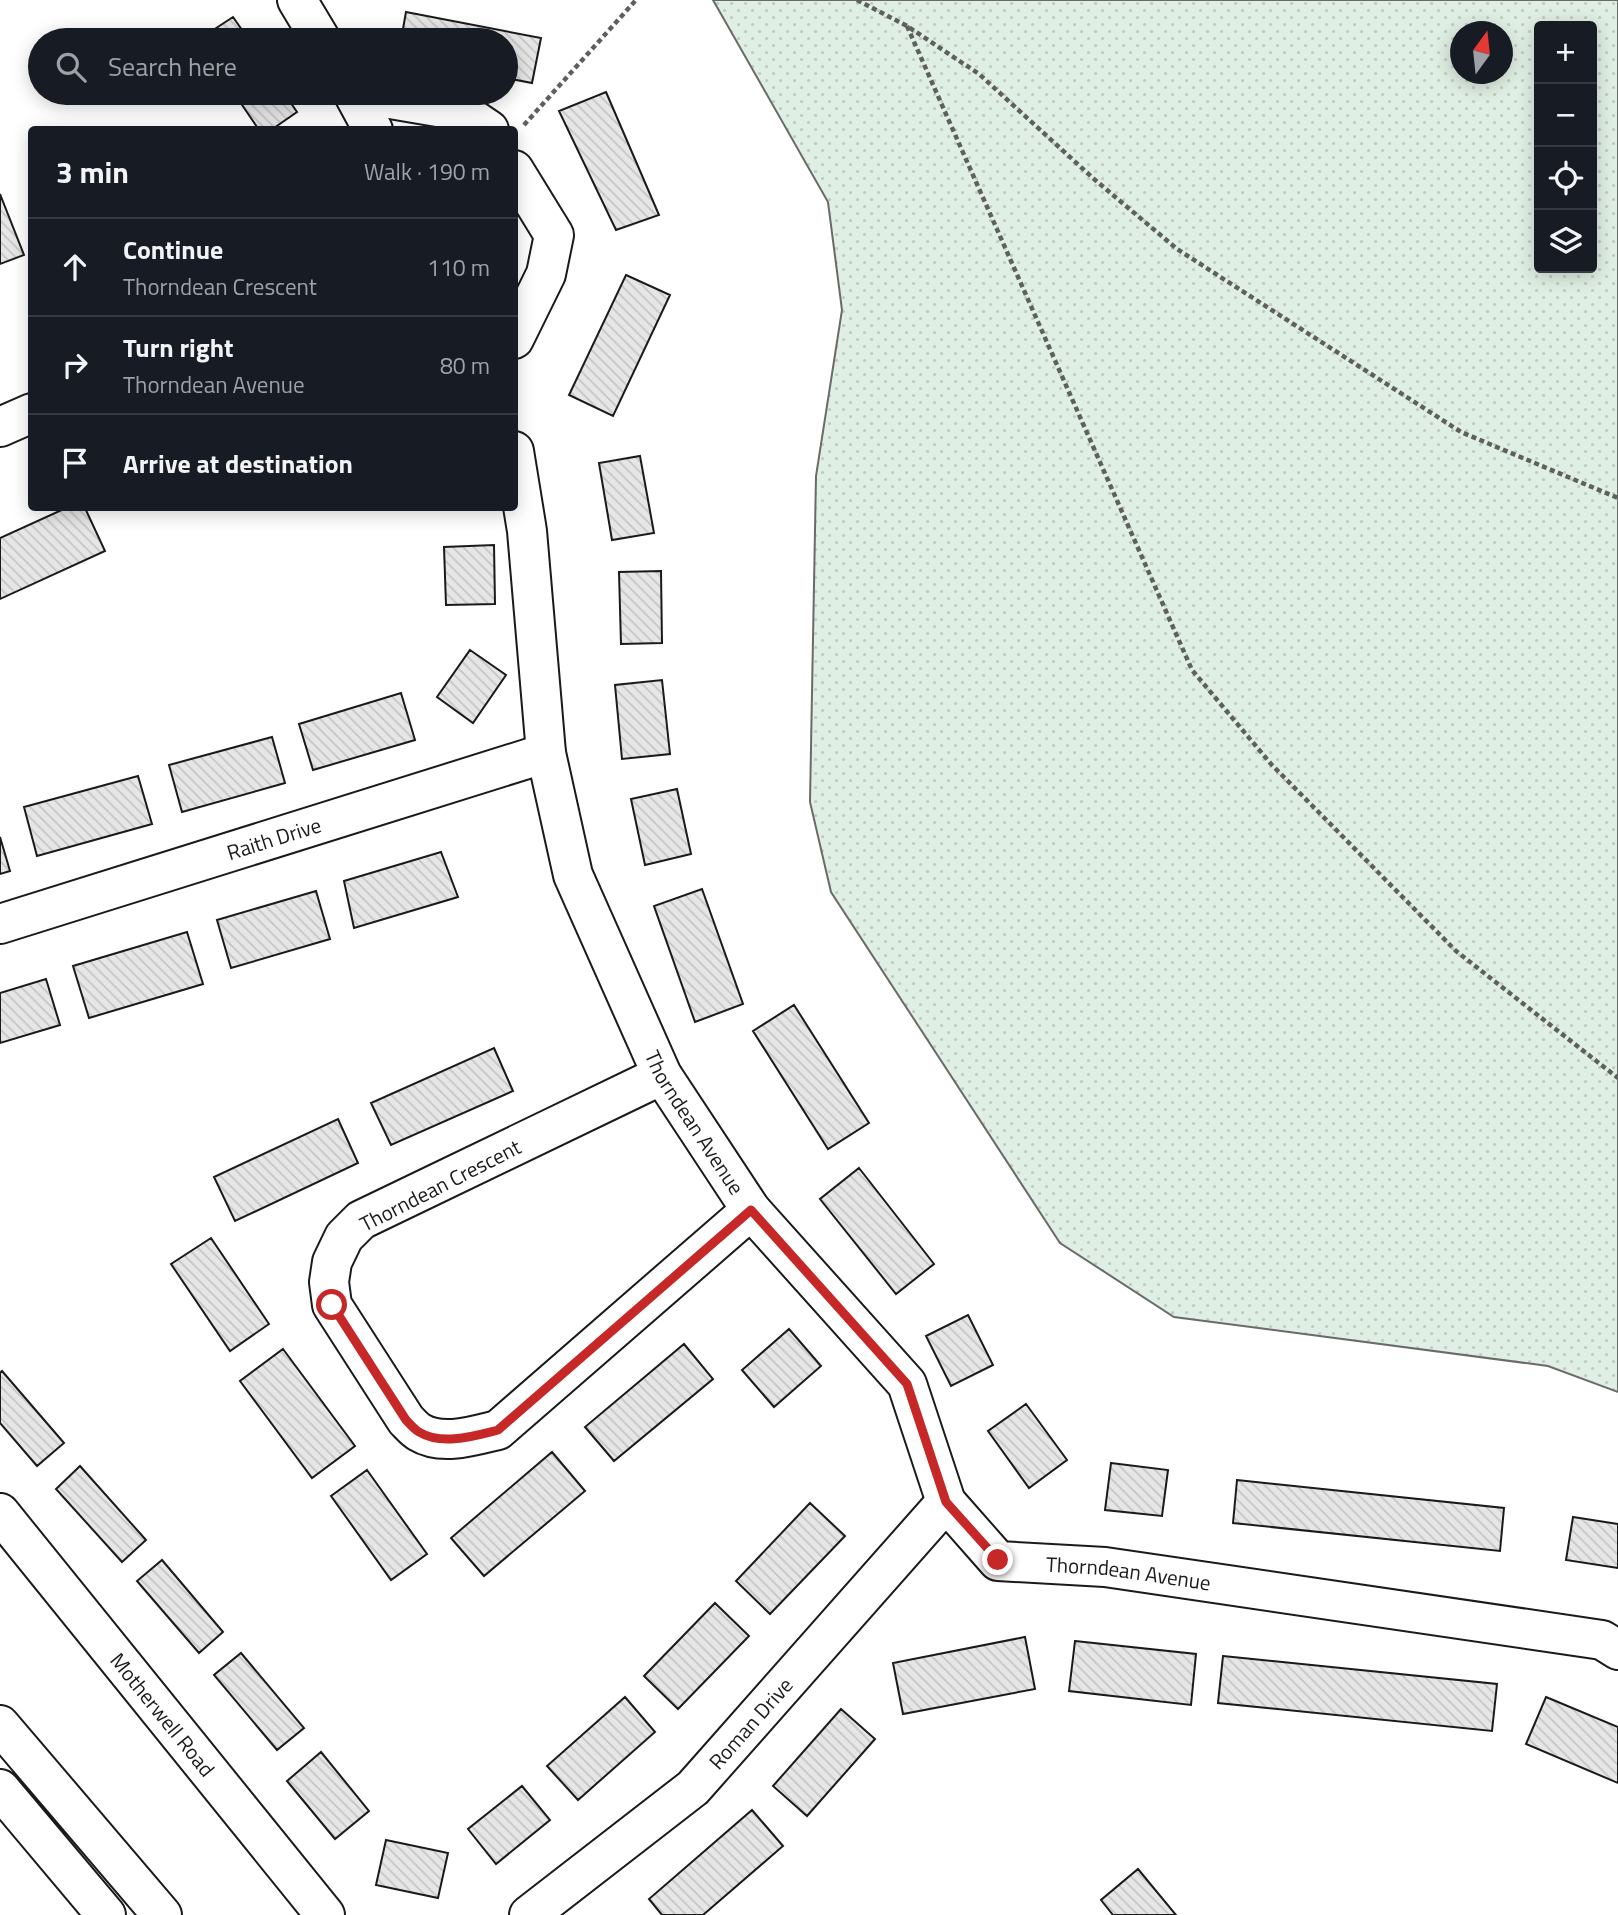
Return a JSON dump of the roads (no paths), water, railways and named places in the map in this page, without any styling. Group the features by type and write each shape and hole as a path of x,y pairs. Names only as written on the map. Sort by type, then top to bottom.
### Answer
{"street":[{"path":"297,0 314,28"},
{"path":"360,105 371,126"},
{"path":"425,105 461,111 498,126"},
{"path":"518,176 554,235 546,274 518,332"},
{"path":"0,427 28,415"},
{"name":"Thorndean Avenue","path":"518,476 527,531 546,753 573,876 662,1076 751,1210 907,1384 946,1502 998,1560 1105,1567 1602,1640 1618,1650"},
{"name":"Raith Drive","path":"0,924 546,753"},
{"name":"Thorndean Crescent","path":"662,1076 361,1220 344,1237 332,1262 329,1282 332,1305 406,1420 420,1433 442,1438 462,1439 498,1430 751,1210"},
{"name":"Roman Drive","path":"529,1915 693,1788 946,1502"},
{"name":"Motherwell Road","path":"0,1513 325,1915"},
{"path":"0,1725 162,1915"},
{"path":"0,1789 106,1915"}]}
